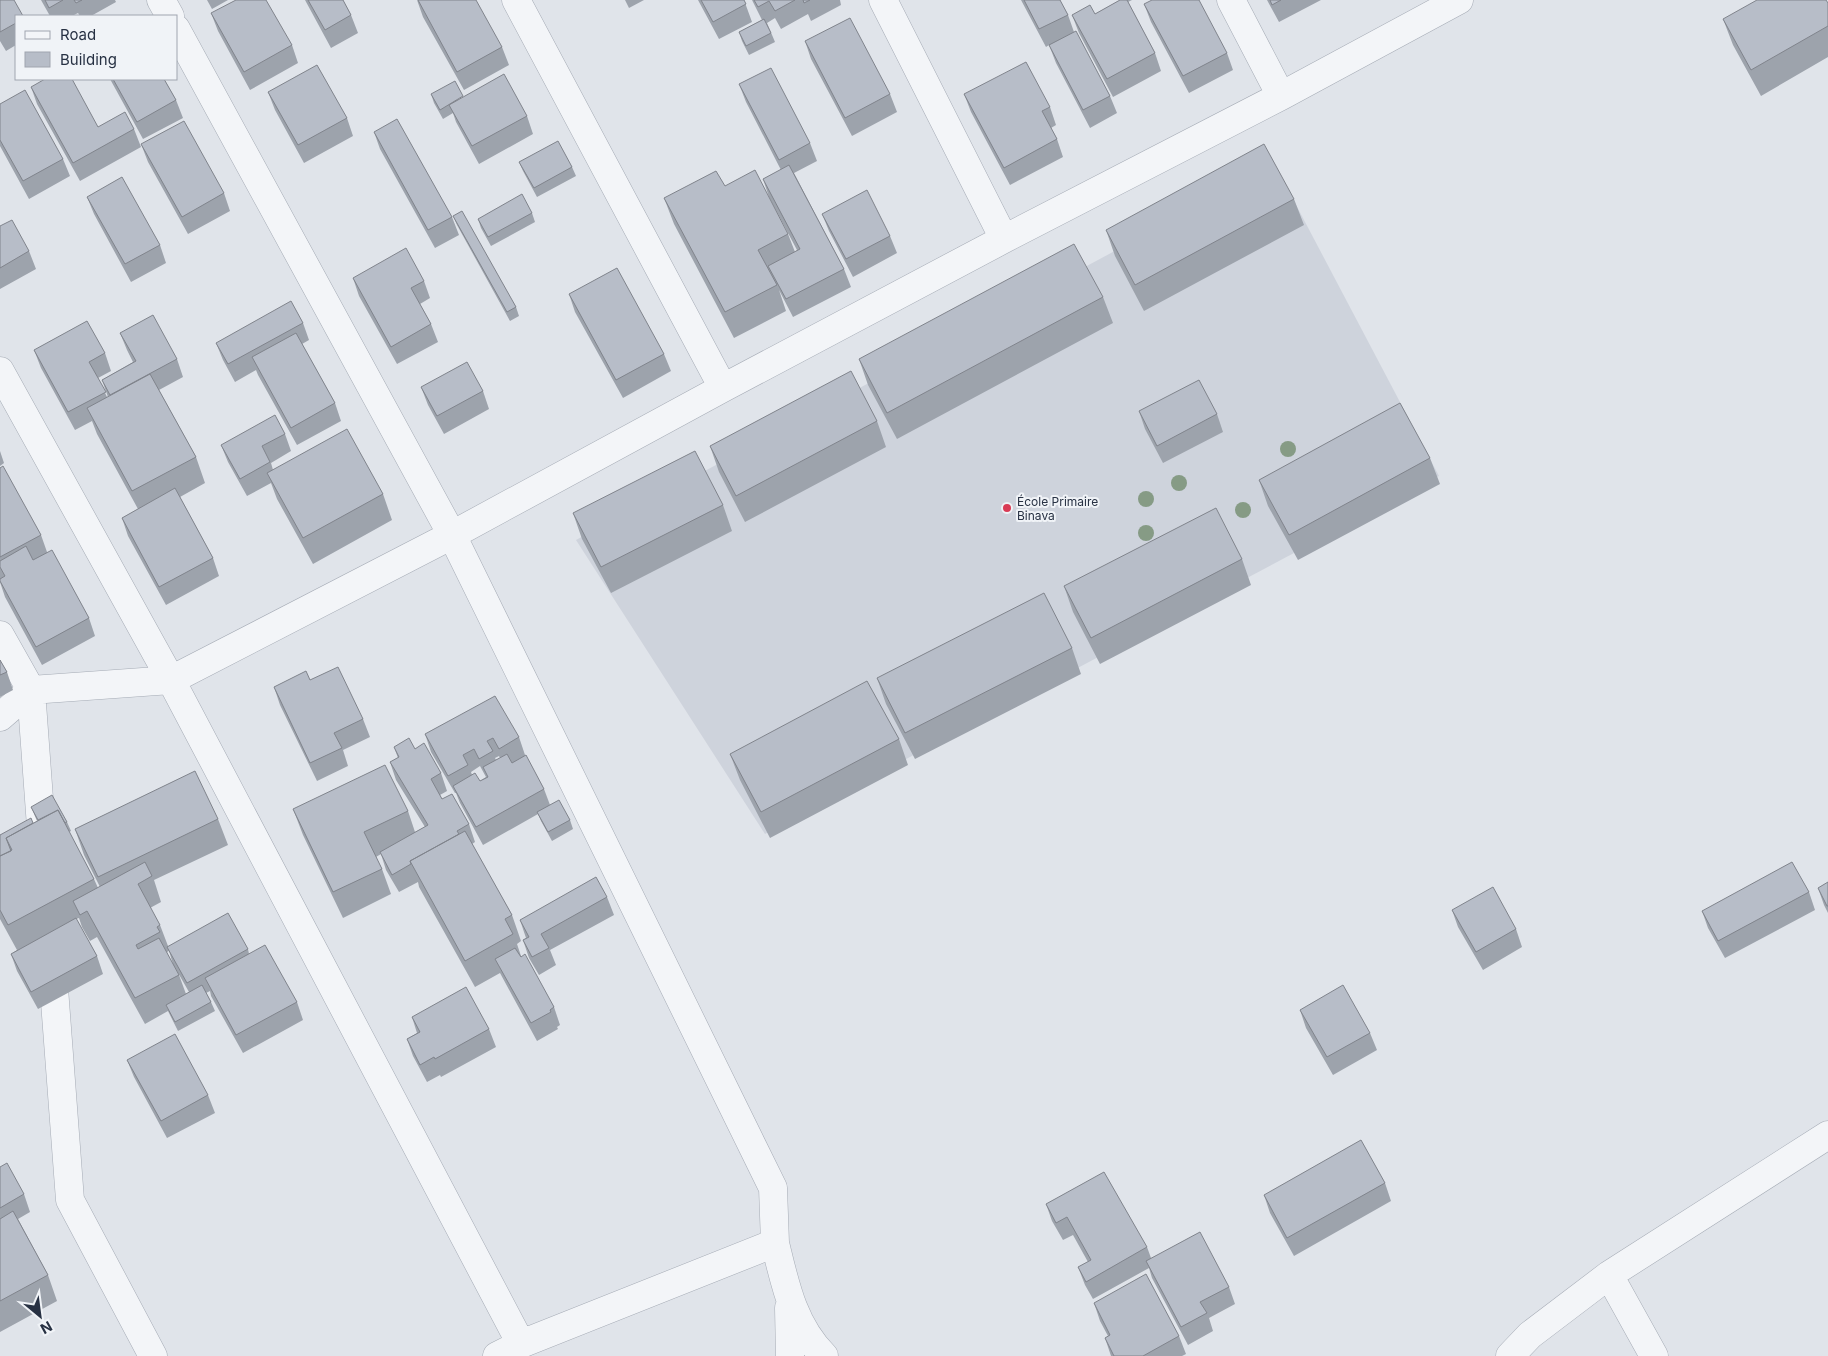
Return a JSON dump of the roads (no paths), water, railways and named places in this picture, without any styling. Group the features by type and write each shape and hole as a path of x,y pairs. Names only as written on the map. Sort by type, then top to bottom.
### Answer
{"street":[{"path":"161,0 169,15"},
{"path":"516,0 723,388"},
{"path":"883,0 1004,239"},
{"path":"1231,0 1281,96"},
{"path":"0,717 31,690 171,680 452,535 723,388 1004,239 1281,96 1459,0"},
{"path":"178,33 452,535 773,1188 775,1243 789,1300 802,1328 824,1356"},
{"path":"0,370 171,680 521,1344"},
{"path":"0,635 31,690 44,867"},
{"path":"50,936 70,1200 153,1356"},
{"path":"1510,1356 1530,1334 1609,1275 1828,1135"},
{"path":"497,1356 521,1344 775,1243"},
{"path":"1609,1275 1654,1356"},
{"path":"789,1300 790,1356"}],"place":[{"name":"École Primaire Binava","path":"1007,508"}]}
